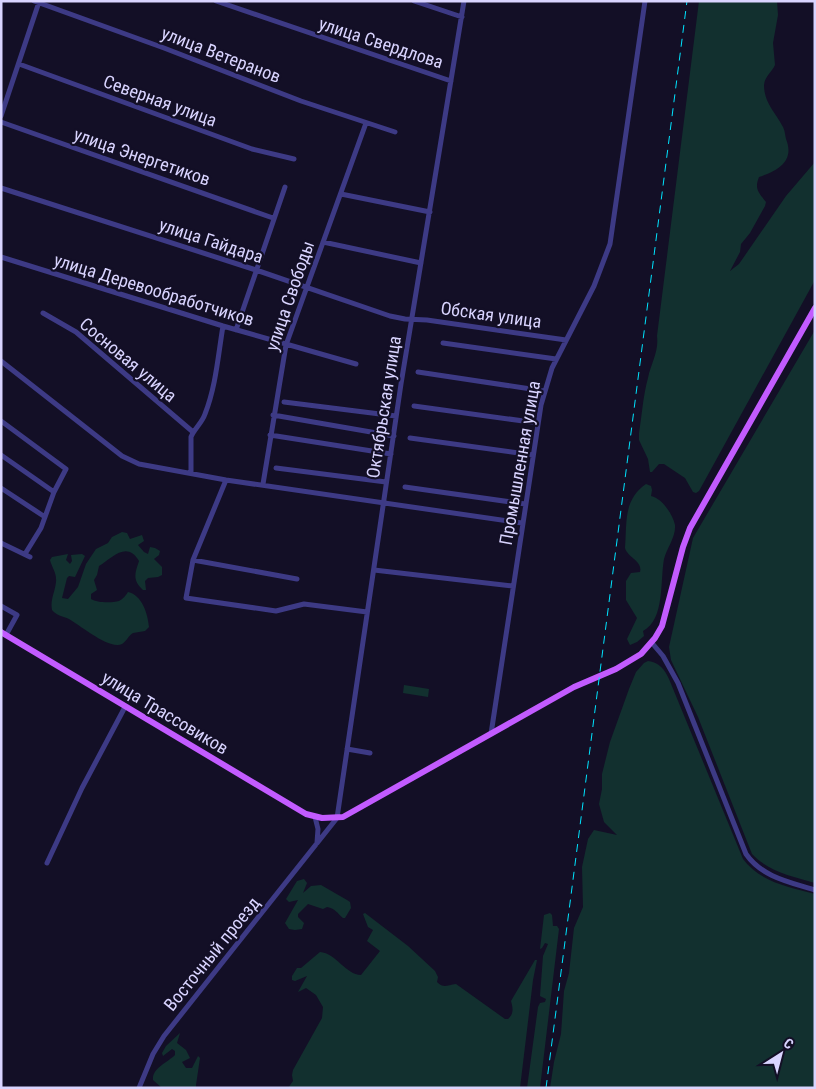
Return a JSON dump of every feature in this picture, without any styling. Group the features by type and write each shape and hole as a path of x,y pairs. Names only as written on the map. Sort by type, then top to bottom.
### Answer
{"main road":[{"path":"315,817 337,818 354,812 582,683 623,666 641,654 652,643 658,635 664,620 682,547 690,528 815,308"},
{"name":"улица Трассовиков","path":"4,633 288,804 315,817"}],"street":[{"name":"улица Свердлова","path":"216,1 451,81"},
{"path":"414,1 462,17"},
{"name":"Октябрьская улица","path":"337,818 396,416 464,1"},
{"name":"Промышленная улица","path":"491,734 522,523 544,391 556,359 600,273 612,234 644,1"},
{"path":"1,116 19,64 37,2"},
{"name":"улица Ветеранов","path":"37,2 164,48 301,101 395,132"},
{"name":"Северная улица","path":"19,64 252,149 294,159"},
{"name":"улица Энергетиков","path":"1,122 273,218"},
{"name":"улица Свободы","path":"263,484 286,345 366,123"},
{"path":"236,330 285,187"},
{"name":"улица Гайдара","path":"1,188 256,270 390,316 412,319"},
{"path":"341,194 430,212"},
{"path":"323,242 421,263"},
{"name":"улица Деревообработчиков","path":"1,257 236,330 356,364"},
{"name":"Сосновая улица","path":"43,313 76,332 193,432"},
{"name":"Обская улица","path":"412,319 566,340"},
{"path":"191,472 190,450 193,432 204,416 213,388 223,326"},
{"path":"443,343 556,359"},
{"path":"1,361 130,461 138,464 191,472 226,480 522,523"},
{"path":"418,372 544,391"},
{"path":"284,402 396,416"},
{"path":"414,406 538,423"},
{"path":"273,415 394,436"},
{"path":"1,421 66,469 54,492 46,517 27,556 1,543"},
{"path":"270,435 391,454"},
{"path":"410,438 533,455"},
{"path":"1,455 54,492"},
{"path":"276,468 386,482"},
{"path":"226,480 193,560 186,598 276,610 304,604 367,612"},
{"path":"405,487 525,504"},
{"path":"1,488 46,517"},
{"path":"193,560 297,579"},
{"path":"374,570 513,586"},
{"path":"1,606 17,615 4,633"},
{"path":"652,643 665,660 684,697 746,854 758,868 765,872 785,881 815,890"},
{"path":"47,863 82,788 125,707"},
{"path":"347,749 370,753"},
{"path":"315,817 318,829 317,844"},
{"name":"Восточный проезд","path":"139,1088 153,1054 164,1036 337,818"}],"green space":[{"path":"699,1 777,1 778,15 773,43 775,65 764,85 768,103 784,128 788,153 783,164 772,172 759,177 757,188 766,202 765,206 750,233 741,244 740,252 730,271 739,264 786,196 815,162 815,280 699,491 696,493 693,492 685,478 664,464 659,464 650,472 648,459 639,440 639,433 646,385 657,347"},
{"path":"815,330 815,883 773,869 752,854 698,717 671,660 669,647 693,538"},
{"path":"646,484 651,486 651,496 663,503 669,512 674,521 675,529 664,559 660,599 655,618 650,626 643,631 644,636 630,645 627,639 637,618 626,600 626,581 631,573 640,572 640,568 625,548 626,521 633,497"},
{"path":"122,532 127,533 130,539 142,535 144,541 138,545 148,554 150,547 160,551 159,555 154,559 162,567 162,575 148,578 145,581 146,590 143,590 137,583 135,576 139,561 130,552 124,551 114,555 99,566 94,580 97,590 91,594 91,599 101,602 116,602 122,599 128,592 141,601 147,616 149,627 145,631 133,633 122,644 116,645 102,640 52,610 56,579 50,560 52,557 68,554 66,560 70,564 72,561 71,555 82,554 85,556 75,577 69,576 67,578 62,598 68,599 78,587 86,564 96,549 108,543 112,537"},
{"path":"648,661 661,667 669,679 743,859 750,867 766,878 785,886 815,894 815,1088 550,1088 561,1034 564,991 569,973 574,928 583,907 582,867 588,839 594,830 617,835 604,822 599,804 602,774 610,742 629,689 636,672"},
{"path":"404,685 429,689 428,697 403,693"},
{"path":"304,879 307,883 303,893 311,886 321,885 350,902 351,908 345,918 330,908 323,909 308,904 298,914 298,917 304,923 302,929 289,929 285,923 298,900 289,902 286,899 297,881"},
{"path":"365,913 408,946 435,971 439,984 446,986 456,984 505,1019 508,1019 511,1015 513,1008 511,1001 535,960 537,960 520,1088 288,1088 293,1081 293,1070 322,1018 323,1007 316,995 306,988 298,992 307,976 295,981 292,980 292,976 297,968 301,968 320,952 331,956 351,972 361,975 380,951 367,941 373,930 368,927 363,914"},
{"path":"550,913 553,926 557,926 559,929 540,1088 527,1088 538,1007 546,999 540,996 543,956 548,944 545,943 540,949 544,915"},
{"path":"180,1033 177,1043 186,1050 190,1058 182,1062 186,1068 192,1068 198,1056 200,1058 196,1088 162,1088 153,1080 153,1076 157,1069 175,1055 175,1051 172,1049 163,1056 162,1053 166,1046"}],"railway":[{"path":"546,1088 687,1"}]}
